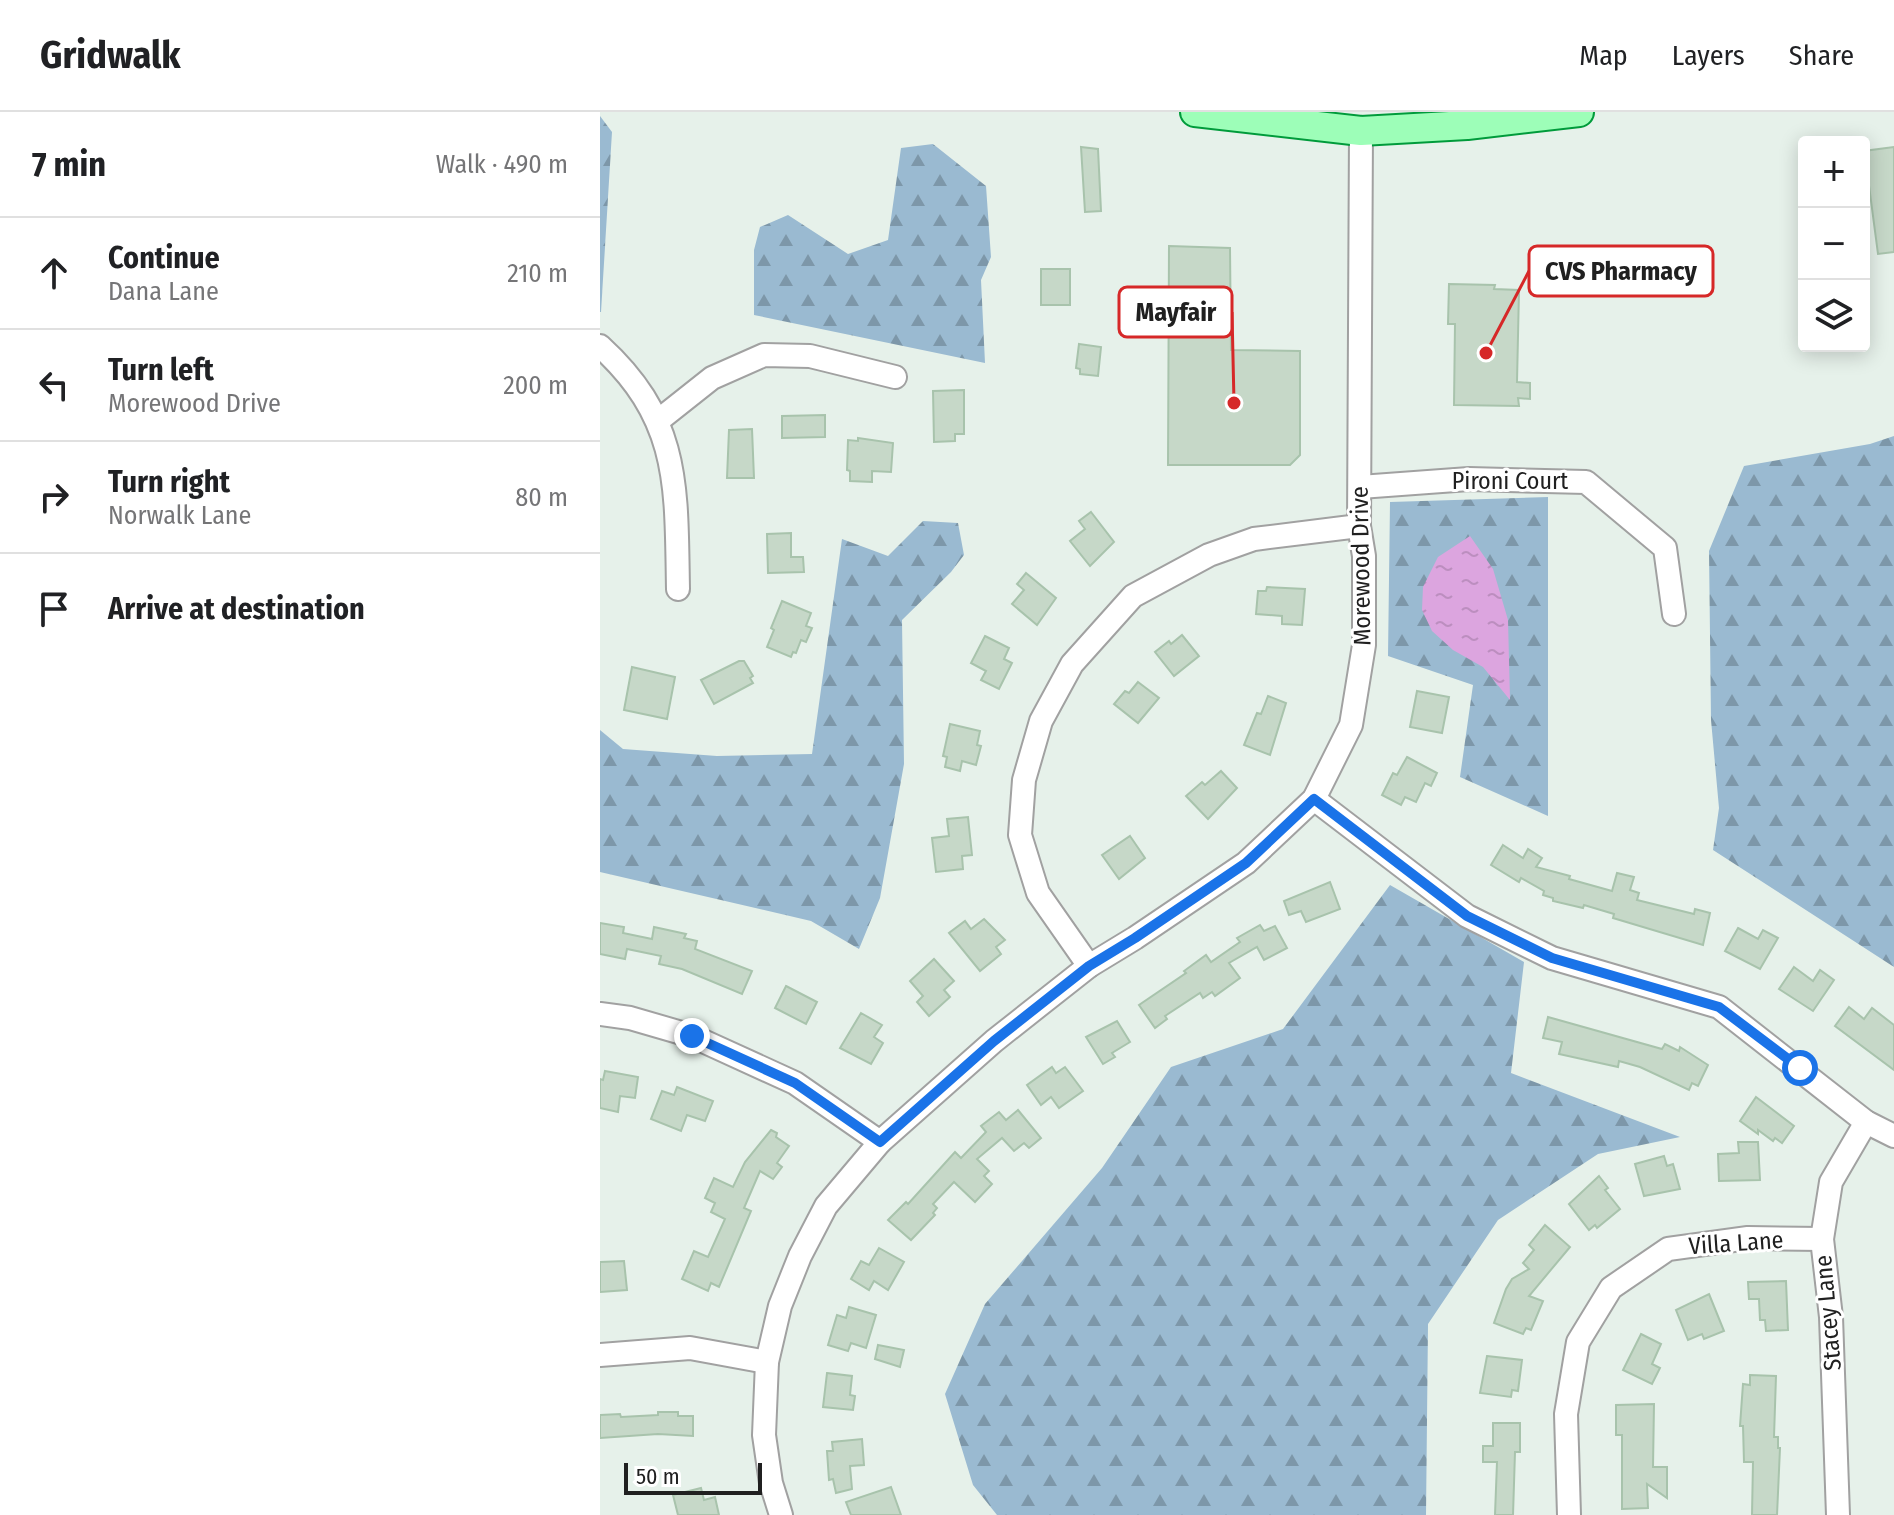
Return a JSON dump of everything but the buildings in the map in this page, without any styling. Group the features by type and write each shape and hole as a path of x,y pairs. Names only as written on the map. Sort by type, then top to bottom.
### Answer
{"main road":[{"path":"1195,112 1361,131 1467,125 1579,112"}],"street":[{"name":"Morewood Drive","path":"781,1515 771,1483 764,1435 767,1362 780,1306 800,1256 826,1206 880,1142 994,1041 1089,966 1246,863 1314,799 1351,725 1364,645 1364,556 1359,526 1361,131"},
{"path":"600,346 627,370 659,420 673,469 678,589"},
{"path":"659,420 712,378 764,355 810,356 895,377"},
{"name":"Pironi Court","path":"1360,487 1469,479 1586,482 1665,548 1674,614"},
{"path":"1089,966 1038,893 1020,835 1024,780 1041,721 1072,664 1133,596 1209,555 1254,539 1359,526"},
{"path":"1314,799 1467,916 1552,958 1719,1007 1866,1122 1894,1136"},
{"path":"600,1014 630,1018 692,1036 795,1083 880,1142"},
{"name":"Stacey Lane","path":"1838,1515 1831,1317 1822,1239 1831,1182 1866,1122"},
{"name":"Villa Lane","path":"1569,1515 1566,1414 1578,1342 1611,1288 1668,1249 1748,1238 1822,1239"},
{"path":"600,1355 690,1348 767,1362"}],"green space":[{"path":"600,116 612,132 601,312 600,312"},
{"path":"933,144 986,186 991,257 981,280 985,363 754,315 754,250 760,227 788,215 848,254 888,240 901,148"},
{"path":"1894,436 1894,967 1713,850 1719,808 1711,720 1709,551 1744,466 1870,444"},
{"path":"1548,497 1548,816 1460,777 1473,685 1388,656 1390,502"},
{"path":"923,521 958,523 964,555 902,620 904,764 880,898 859,949 811,921 600,872 600,730 623,749 717,756 812,754 842,539 888,556"},
{"path":"1390,885 1524,962 1511,1073 1680,1137 1598,1154 1498,1220 1428,1324 1426,1515 997,1515 973,1485 945,1394 985,1304 1102,1168 1171,1067 1283,1029"}],"water":[{"path":"1470,536 1493,569 1508,620 1510,700 1483,667 1453,650 1432,631 1422,610 1423,587 1438,557"}],"place":[{"name":"CVS Pharmacy","path":"1486,353"},
{"name":"Mayfair","path":"1234,403"}],"route":[{"path":"692,1036 795,1083 880,1142 994,1041 1089,966 1246,863 1314,799 1467,916 1552,958 1719,1007 1800,1068"}]}
